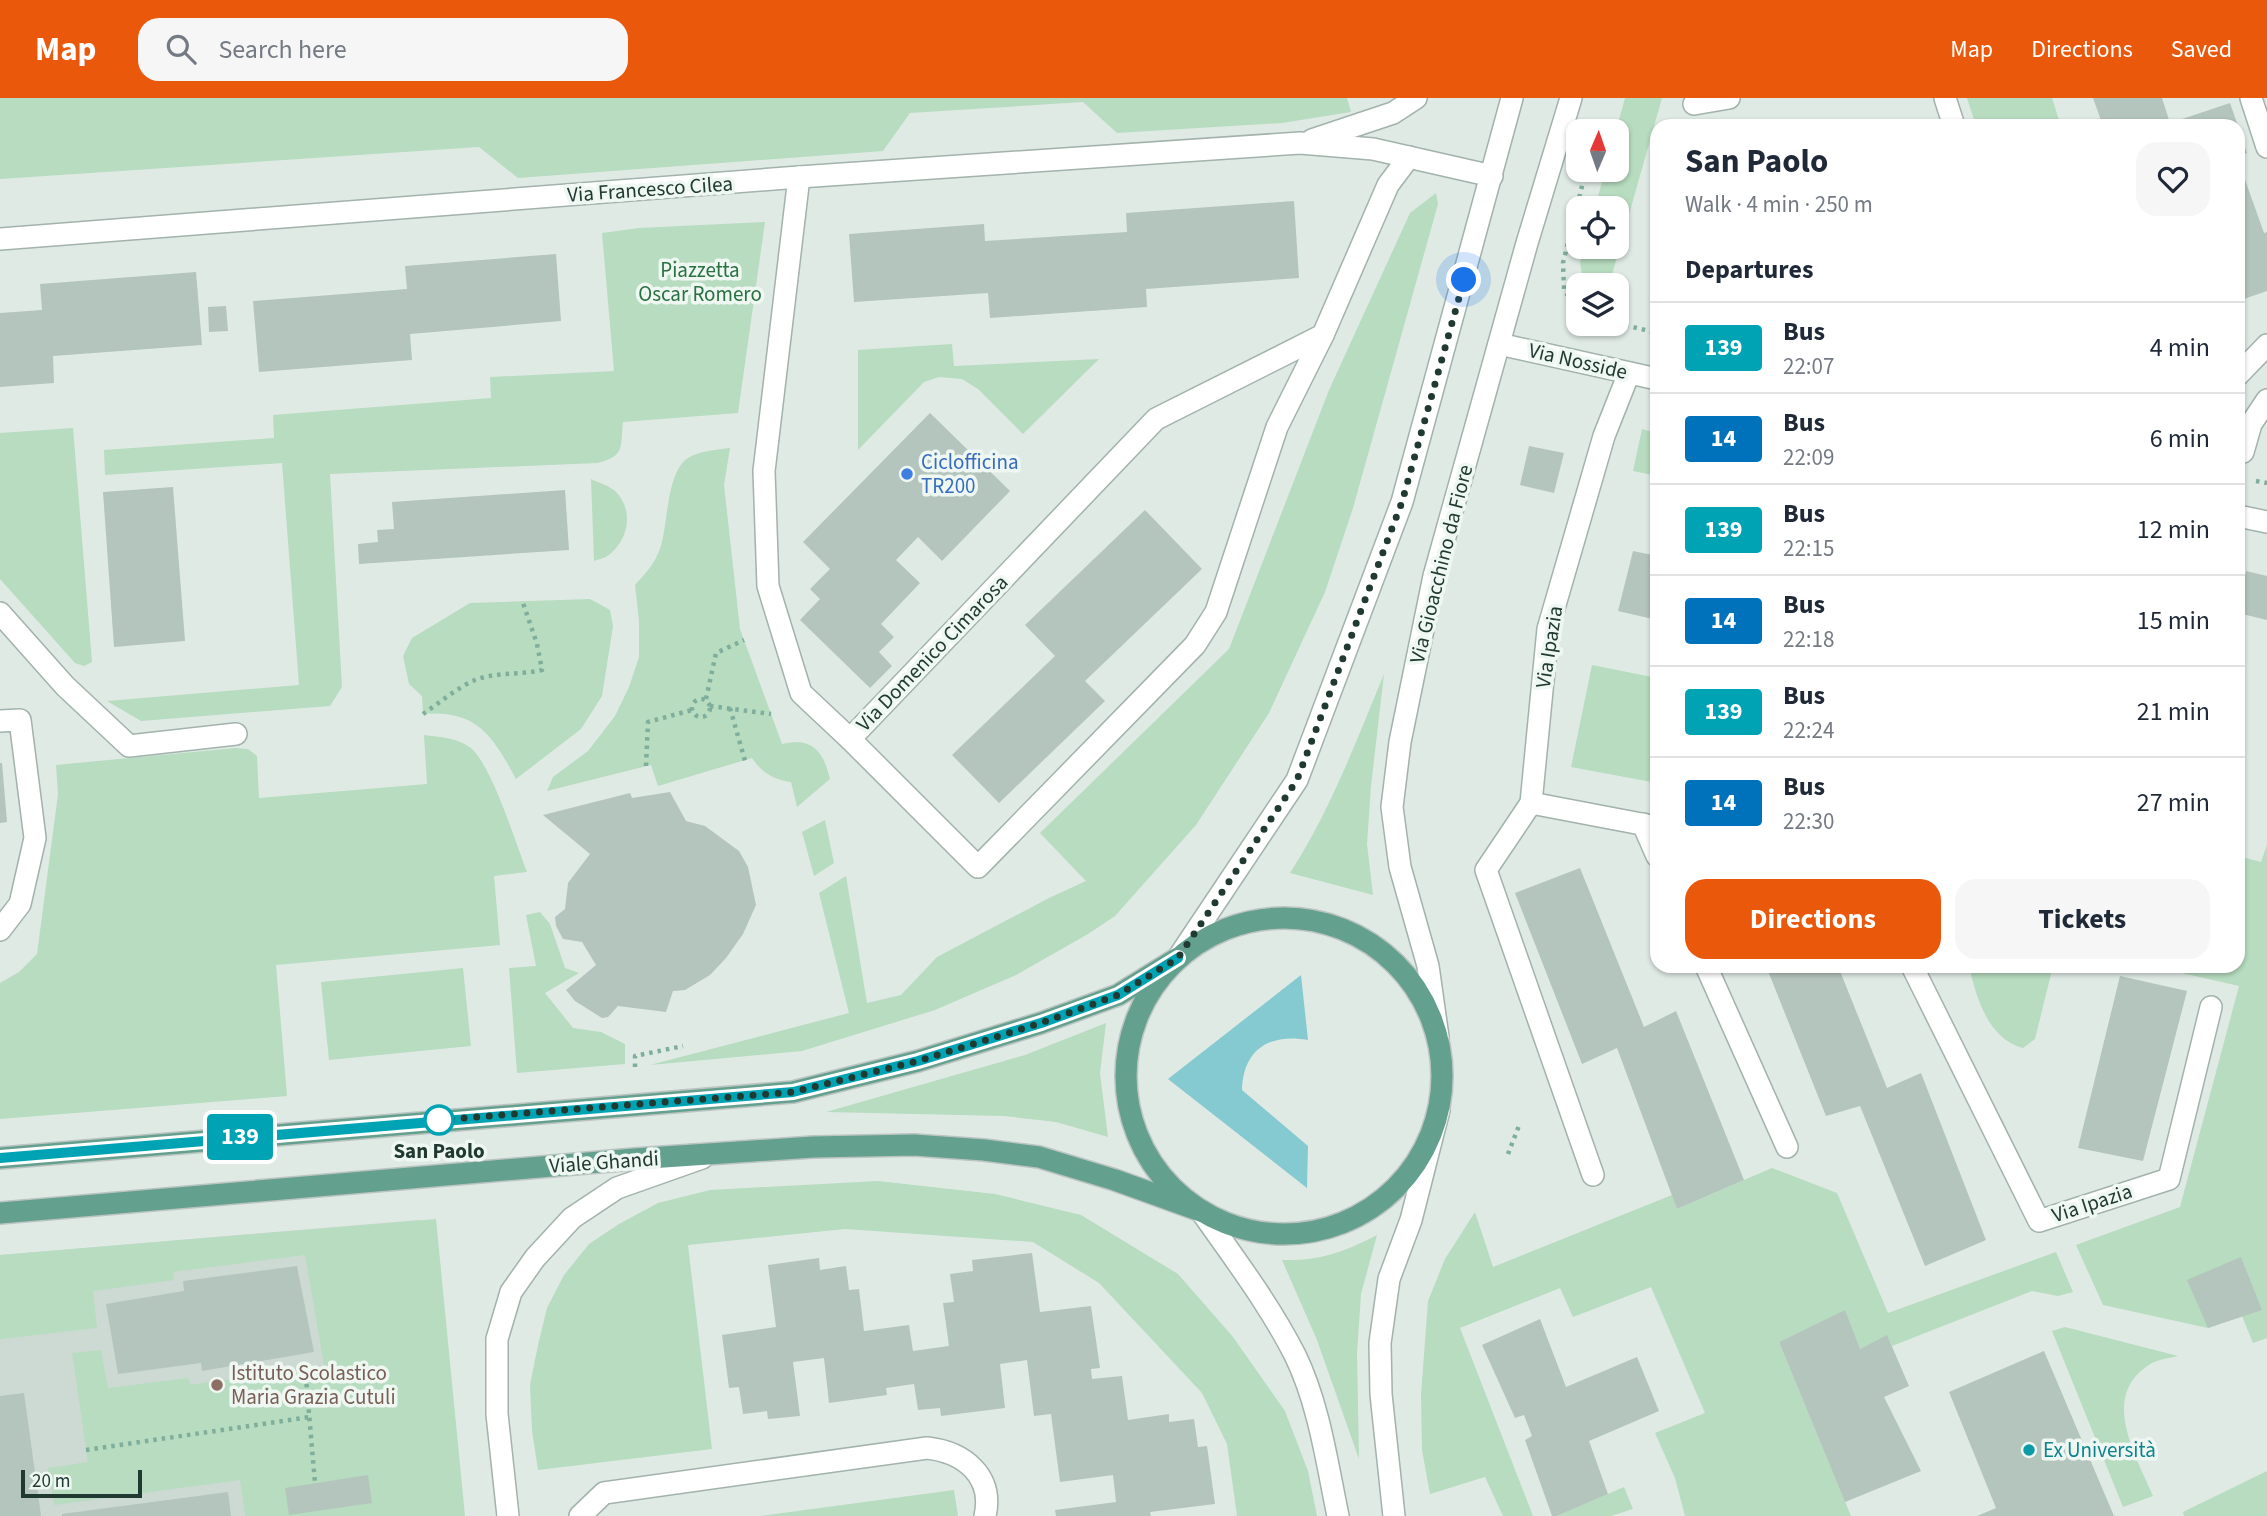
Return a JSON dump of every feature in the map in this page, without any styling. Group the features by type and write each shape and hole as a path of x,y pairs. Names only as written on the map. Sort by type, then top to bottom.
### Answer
{"main road":[{"path":"0,1158 793,1092 918,1061 1041,1023 1118,995 1217,933 1261,919 1307,920 1352,933 1390,959 1420,994 1438,1037 1443,1073 1439,1110 1421,1157 1389,1195 1346,1222 1297,1234 1247,1230 1201,1211 1168,1185 1143,1150 1129,1111 1125,1069 1132,1028 1150,990 1178,958"},
{"name":"Viale Ghandi","path":"0,1213 713,1153 914,1145 1039,1157 1115,1180 1201,1211"}],"street":[{"path":"1300,143 1394,113 1416,98"},
{"path":"1178,958 1297,780 1402,502 1512,98"},
{"name":"Via Gioacchino da Fiore","path":"1438,1037 1427,966 1400,867 1392,807 1400,743 1434,576 1571,98"},
{"path":"1694,104 1729,98"},
{"path":"1945,98 1952,119"},
{"path":"2251,98 2267,147"},
{"path":"1300,143 1373,149 1492,176"},
{"name":"Via Francesco Cilea","path":"0,239 799,177 1300,143"},
{"path":"850,739 978,867 1195,645 1216,612 1277,427 1323,335 1388,185 1409,157"},
{"name":"Via Domenico Cimarosa","path":"799,177 764,471 768,586 801,693 850,739 1156,419 1323,335"},
{"name":"Via Nosside","path":"1499,344 1650,378"},
{"path":"2245,368 2267,345"},
{"name":"Via Ipazia","path":"1531,803 1548,629 1604,436 1629,373"},
{"path":"2245,448 2251,424 2267,400"},
{"path":"2245,517 2267,522"},
{"path":"0,613 65,687 129,746 236,734"},
{"path":"0,721 20,720 35,838 20,904 0,930"},
{"path":"1593,1175 1486,870 1531,803 1650,825"},
{"path":"1709,973 1787,1147"},
{"name":"Via Ipazia","path":"1915,973 2039,1221 2169,1179 2210,1007"},
{"path":"1394,1516 1381,1394 1380,1343 1389,1279 1411,1220 1439,1110"},
{"path":"508,1516 497,1414 497,1339 511,1292 534,1258 572,1218 605,1195 617,1188 713,1153"},
{"path":"1201,1211 1260,1295 1296,1357 1314,1407 1338,1516"},
{"path":"580,1516 604,1493 927,1448 946,1450 963,1458 976,1471 984,1488 987,1506 985,1516"}],"path":[{"path":"1566,293 1563,263 1583,182"},
{"path":"1629,326 1650,331"},
{"path":"423,714 474,681 491,676 542,670 537,644 522,600"},
{"path":"692,710 696,715 704,717 709,712 710,706 706,699 716,653 744,640"},
{"path":"692,710 696,700 706,699"},
{"path":"710,706 771,715"},
{"path":"730,708 745,761"},
{"path":"646,766 649,722 692,710"},
{"path":"635,1067 635,1056 683,1046"},
{"path":"1508,1154 1520,1123"},
{"path":"305,1367 315,1483"},
{"path":"86,1450 310,1417"}],"shaded area":[{"name":"Istituto Scolastico Maria Grazia Cutuli","path":"419,1220 447,1516 0,1516 0,1255"}],"green space":[{"path":"0,98 1347,98 1351,112 1282,123 1117,133 1083,102 910,113 883,151 518,178 479,147 0,179"},
{"path":"1625,98 1662,98 1656,119 1650,119 1650,140 1629,214 1629,196 1598,196 1602,182 1629,182 1629,119 1619,119"},
{"path":"1967,98 2052,98 2059,119 1974,119"},
{"path":"1436,193 1438,204 1353,508 1325,592 1269,713 1196,825 1115,916 1016,975 935,1010 802,1051 650,1065 849,1013 819,893 846,876 867,1003 901,995 937,957 1086,881 1040,833 1229,649 1329,390 1410,213"},
{"name":"Piazzetta Oscar Romero","path":"765,222 738,413 623,422 617,454 597,463 330,474 342,687 330,706 141,721 107,701 299,685 282,463 105,475 104,450 274,438 273,415 491,398 490,377 614,371 602,233 639,228"},
{"path":"1581,259 1616,259 1612,273 1582,273"},
{"path":"952,344 954,366 1099,359 1023,434 978,389 962,379 939,377 924,382 858,450 858,350"},
{"path":"73,428 92,662 84,666 75,663 0,579 0,433"},
{"path":"1642,429 1650,431 1650,475 1633,471"},
{"path":"730,448 724,485 740,629 782,744 802,743 815,748 824,761 830,779 797,807 791,782 768,775 752,758 658,786 651,765 547,791 553,777 588,751 615,716 629,687 639,657 635,585 653,564 660,549 678,469 694,455"},
{"path":"591,479 615,491 625,506 627,515 625,532 616,548 607,556 594,561"},
{"path":"590,599 610,610 613,626 602,696 581,729 516,779 499,750 481,728 457,716 423,714 422,696 409,684 403,656 412,638 470,603"},
{"path":"1592,665 1650,677 1650,782 1571,767"},
{"path":"1384,674 1367,844 1373,895 1290,873 1330,801"},
{"path":"424,735 449,738 471,748 487,771 510,825 527,872 494,876 500,945 276,965 287,1096 0,1119 0,983 19,972 37,954 58,794 56,765 248,749 257,756 259,798 427,784"},
{"path":"825,820 834,863 814,876 802,832"},
{"path":"2267,845 2267,1338 2253,1343 2242,1316 2208,1328 2103,1305 2076,1245 2180,1207 2239,986 2182,973 2245,973 2245,858 2261,862"},
{"path":"540,912 550,924 565,968 579,973 545,993 573,1028 601,1032 625,1044 625,1064 517,1073 509,968 536,966 526,915"},
{"path":"463,968 471,1046 329,1060 321,982"},
{"path":"1971,973 2051,973 2035,1039 2023,1048 2001,1036 1992,1026 1975,991"},
{"path":"1106,1023 1100,1073 1108,1137 1056,1122 1004,1116 826,1112 1025,1055"},
{"path":"1772,1168 1837,1193 1888,1313 2056,1252 2073,1292 2058,1296 2032,1291 1892,1346 1887,1336 1860,1349 1844,1311 1779,1342 1851,1516 1685,1516 1675,1478 1655,1433 1705,1413 1651,1287 1573,1317 1560,1288 1460,1328 1533,1516 1503,1516 1485,1477 1430,1494 1422,1450 1421,1395 1428,1301 1445,1259 1475,1212 1493,1267 1672,1195 1677,1209"},
{"path":"878,1181 995,1194 1081,1215 1178,1274 1233,1337 1285,1411 1308,1471 1317,1516 1237,1516 1227,1444 1202,1393 1099,1283 1033,1242 845,1229 688,1245 712,1449 538,1470 532,1431 530,1385 538,1345 547,1308 564,1275 589,1244 658,1203 710,1190"},
{"name":"Istituto Scolastico Maria Grazia Cutuli","path":"436,1219 465,1516 245,1516 240,1480 54,1505 48,1468 88,1462 72,1353 101,1350 108,1388 189,1378 190,1385 324,1365 305,1255 173,1272 174,1280 93,1291 97,1328 0,1339 0,1255"},
{"path":"1377,1235 1361,1294 1357,1353 1359,1459 1317,1340 1282,1260 1308,1259 1331,1254"},
{"path":"2065,1327 2178,1356 2152,1363 2136,1376 2127,1391 2124,1408 2126,1426 2153,1496 2123,1507 2052,1331"},
{"path":"2267,1471 2267,1516 2184,1516 2183,1512"},
{"path":"1624,1487 1633,1509 1611,1516 1557,1516"},
{"path":"954,1490 958,1516 761,1516"}],"water":[{"path":"1301,975 1308,1040 1281,1039 1261,1047 1247,1064 1242,1090 1308,1146 1307,1188 1168,1079"}],"building":[{"path":"2093,98 2162,98 2169,119 2100,119"},
{"path":"2230,103 2236,119 2182,119"},
{"path":"2245,180 2264,233 2267,232 2267,291 2245,299"},
{"path":"1294,201 1299,278 1146,289 1147,307 990,318 988,293 854,302 849,234 984,224 985,241 1127,232 1126,213"},
{"path":"556,254 561,321 410,334 412,360 259,372 253,301 407,289 405,266"},
{"path":"196,272 202,345 53,356 54,383 0,387 0,313 42,310 40,284"},
{"path":"226,306 228,331 209,332 208,307"},
{"path":"930,413 1010,491 942,561 918,537 896,560 920,583 881,624 894,637 879,652 892,666 870,688 800,620 820,599 810,589 830,569 803,542"},
{"path":"1529,446 1564,453 1554,493 1520,485"},
{"path":"173,487 185,641 114,647 103,492"},
{"path":"565,490 569,550 359,564 358,544 378,542 377,530 394,529 392,502"},
{"path":"1145,510 1202,569 1085,681 1105,701 999,803 952,755 1055,656 1025,625"},
{"path":"1633,551 1650,555 1650,618 1618,611"},
{"path":"2246,571 2267,576 2267,620 2245,615"},
{"path":"0,763 7,822 0,823"},
{"path":"670,792 686,821 705,826 739,851 748,867 756,905 743,934 726,958 710,975 685,990 673,991 666,1012 618,1006 608,1017 602,1018 575,1001 566,990 596,965 582,942 563,939 556,926 555,917 565,909 568,883 590,854 543,815 630,793 632,798"},
{"path":"1580,868 1644,1027 1676,1011 1744,1180 1677,1209 1617,1048 1582,1064 1515,893"},
{"path":"1769,973 1841,973 1887,1088 1921,1073 1986,1240 1925,1266 1860,1106 1826,1116"},
{"path":"2120,976 2187,991 2143,1161 2078,1148"},
{"path":"1032,1253 1040,1312 1091,1306 1100,1368 1091,1369 1092,1379 1122,1376 1128,1420 1169,1414 1169,1422 1194,1419 1198,1447 1207,1446 1215,1504 1150,1512 1151,1516 1056,1516 1055,1510 1116,1502 1113,1475 1060,1482 1051,1414 1034,1416 1027,1360 1000,1364 1005,1408 941,1416 940,1408 918,1410 914,1384 886,1388 887,1395 829,1403 824,1358 793,1362 800,1416 768,1419 767,1411 743,1414 739,1387 729,1388 722,1335 776,1327 768,1265 819,1258 820,1270 846,1266 849,1290 859,1289 864,1331 909,1325 913,1351 949,1346 943,1303 954,1302 950,1274 973,1271 972,1260"},
{"path":"2241,1257 2262,1310 2208,1328 2187,1280"},
{"path":"297,1266 314,1352 202,1371 201,1363 118,1374 106,1304 184,1291 183,1281"},
{"path":"1845,1310 1860,1349 1887,1335 1909,1386 1884,1397 1921,1471 1845,1502 1779,1342"},
{"path":"1540,1319 1566,1387 1637,1357 1659,1411 1589,1441 1608,1494 1557,1516 1552,1516 1525,1440 1532,1436 1524,1415 1515,1418 1482,1345"},
{"name":"Ex Università","path":"2044,1351 2114,1516 1977,1516 1996,1508 1949,1392"},
{"path":"24,1393 41,1516 0,1516 0,1396"},
{"path":"368,1475 372,1503 289,1515 285,1488"},
{"path":"228,1492 231,1516 62,1516 62,1514"}],"bus line":[{"name":"139","path":"0,1158 793,1092 918,1061 1041,1023 1118,995 1178,958"}],"place":[{"name":"Ciclofficina TR200","path":"907,474"},
{"name":"San Paolo","path":"439,1120"},
{"name":"Istituto Scolastico Maria Grazia Cutuli","path":"217,1385"},
{"name":"Ex Università","path":"2029,1450"}],"route":[{"path":"439,1120 793,1092 918,1061 1041,1023 1118,995 1178,958 1297,780 1402,502 1464,280"}]}
